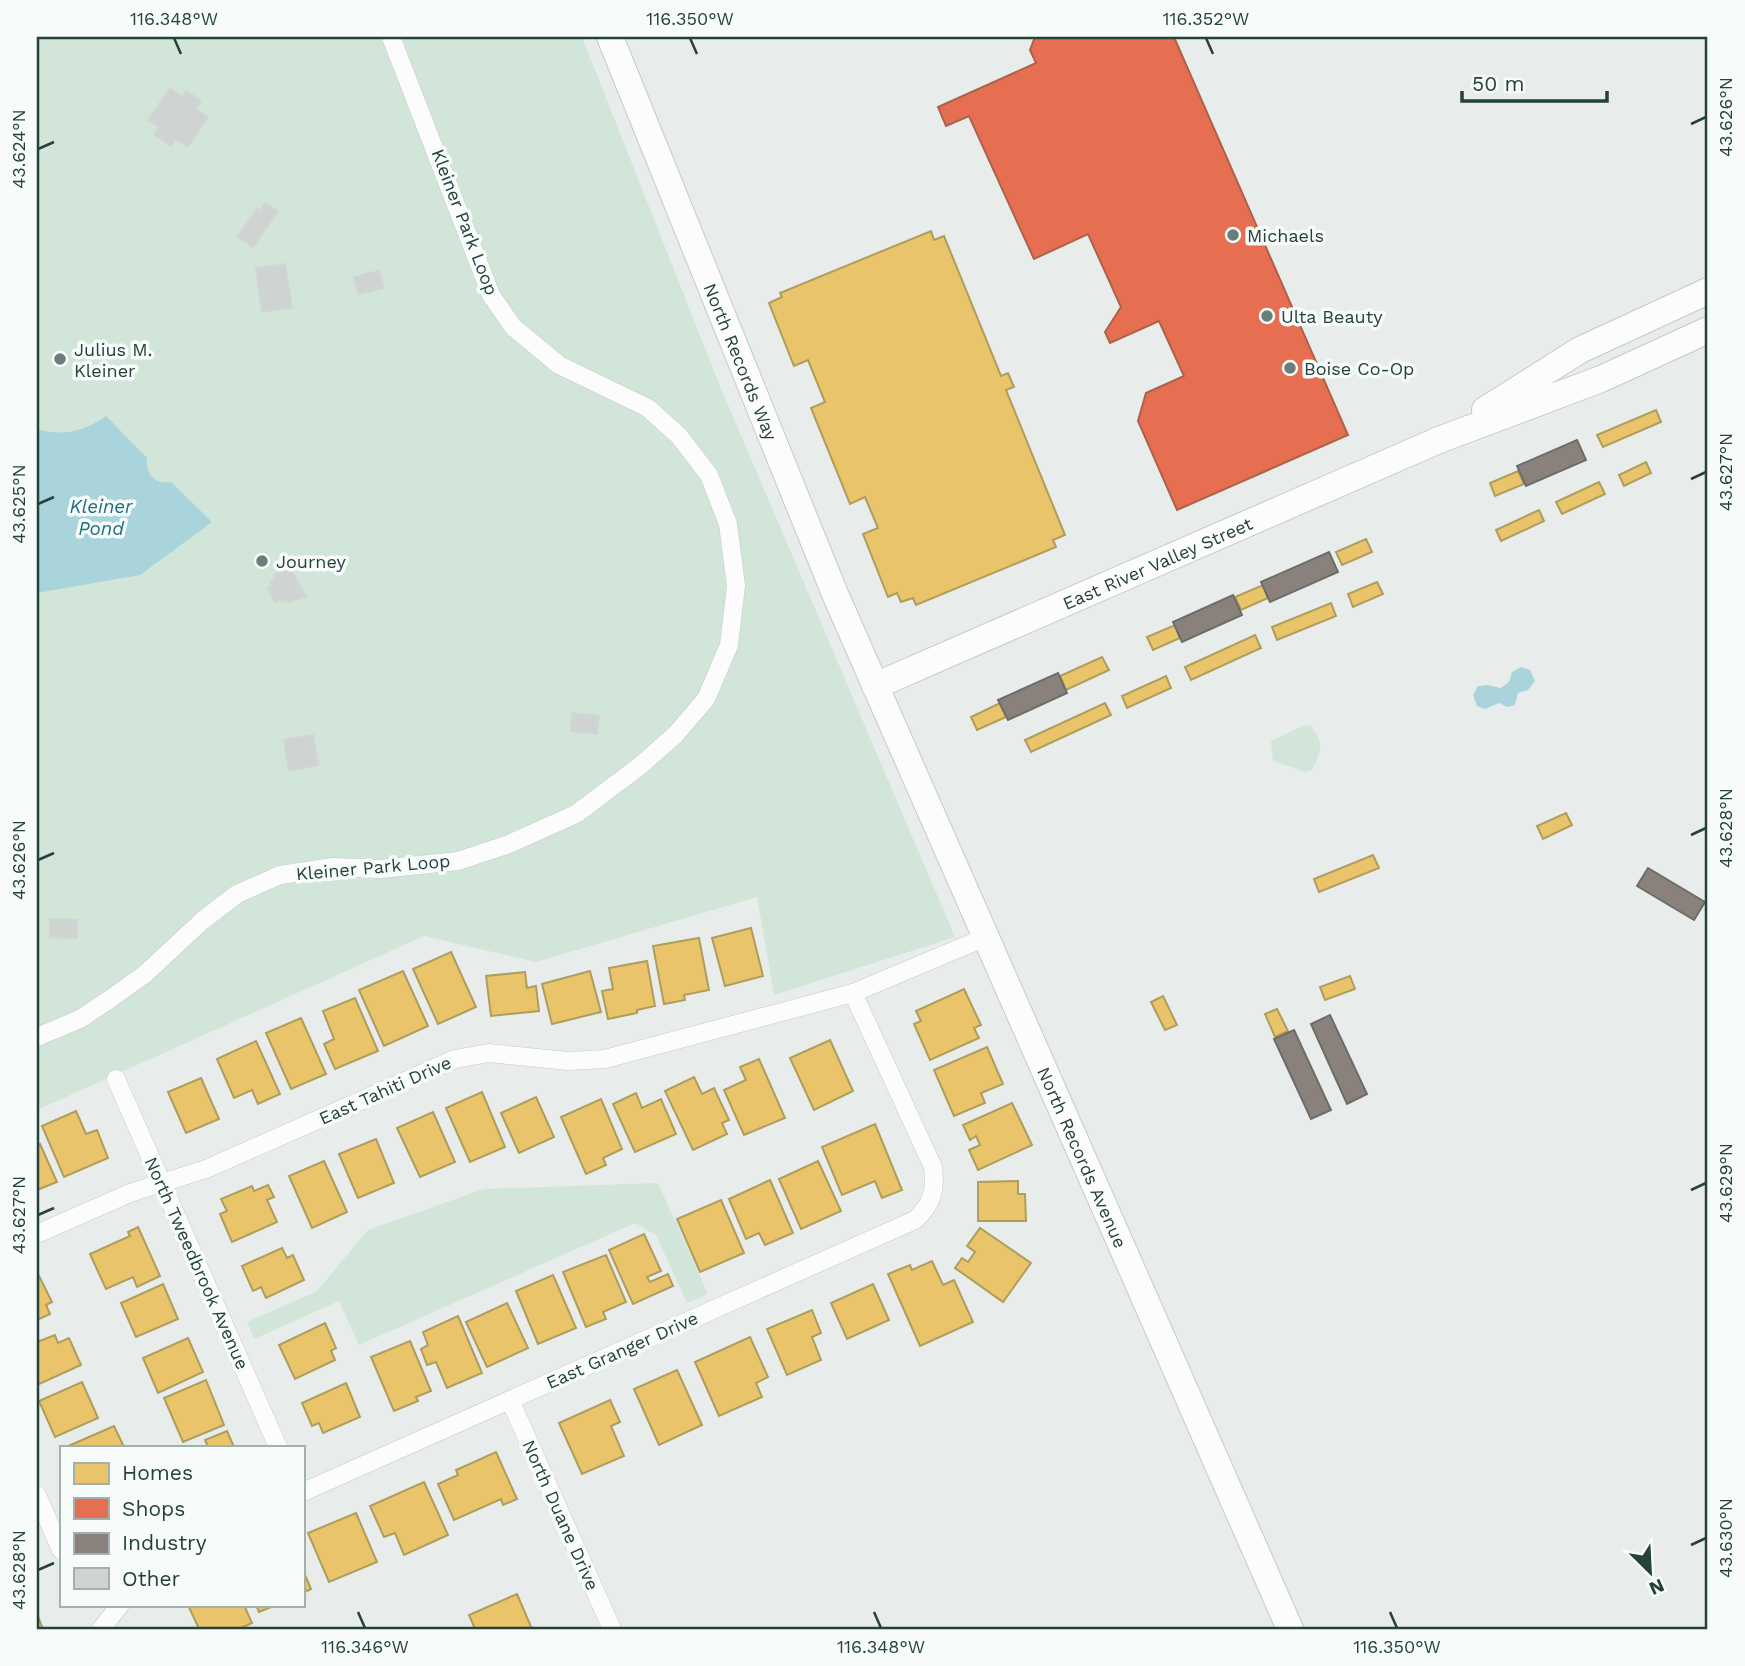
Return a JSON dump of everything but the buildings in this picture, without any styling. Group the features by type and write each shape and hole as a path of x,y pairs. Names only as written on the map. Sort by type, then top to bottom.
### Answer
{"street":[{"name":"Kleiner Park Loop","path":"37,1037 80,1019 110,999 145,974 202,921 237,894 280,875 333,867 381,869 458,861 509,844 576,814 641,765 675,735 706,699 729,645 736,586 729,524 709,475 679,436 648,408 559,366 513,327 491,295 391,37"},
{"name":"North Records Way","path":"610,37 875,686"},
{"name":"East River Valley Street","path":"1439,440 1580,350 1708,291"},
{"name":"East River Valley Street","path":"875,686 1439,440 1601,379 1708,330"},
{"name":"North Records Avenue","path":"875,686 1290,1629"},
{"name":"East Tahiti Drive","path":"37,1234 130,1193 206,1169 455,1059 489,1053 568,1061 605,1059 853,993 986,937"},
{"name":"East Granger Drive","path":"304,1492 915,1220 933,1198 933,1167 853,993"},
{"name":"North Tweedbrook Avenue","path":"116,1079 278,1446"},
{"name":"North Duane Drive","path":"510,1400 612,1629"},
{"path":"37,1495 60,1548"}],"green space":[{"path":"37,37 582,37 720,386 955,937 774,995 757,897 536,962 424,936 37,1110"},
{"path":"1305,725 1311,726 1320,743 1312,770 1306,772 1273,761 1271,741"},
{"path":"658,1183 708,1294 687,1303 656,1235 635,1223 359,1345 339,1301 254,1339 247,1322 317,1291 368,1230 484,1189"}],"water":[{"name":"Kleiner Pond","path":"106,416 147,458 152,477 160,482 171,482 212,522 140,575 37,593 37,429 73,431"},
{"path":"1521,667 1530,670 1535,681 1528,690 1518,693 1515,705 1507,707 1499,703 1485,709 1477,706 1473,695 1478,686 1501,688 1509,682 1512,672"}],"place":[{"name":"Michaels","path":"1233,235"},
{"name":"Ulta Beauty","path":"1267,316"},
{"name":"Julius M. Kleiner","path":"60,359"},
{"name":"Boise Co-Op","path":"1290,368"},
{"name":"Journey","path":"262,561"}]}
